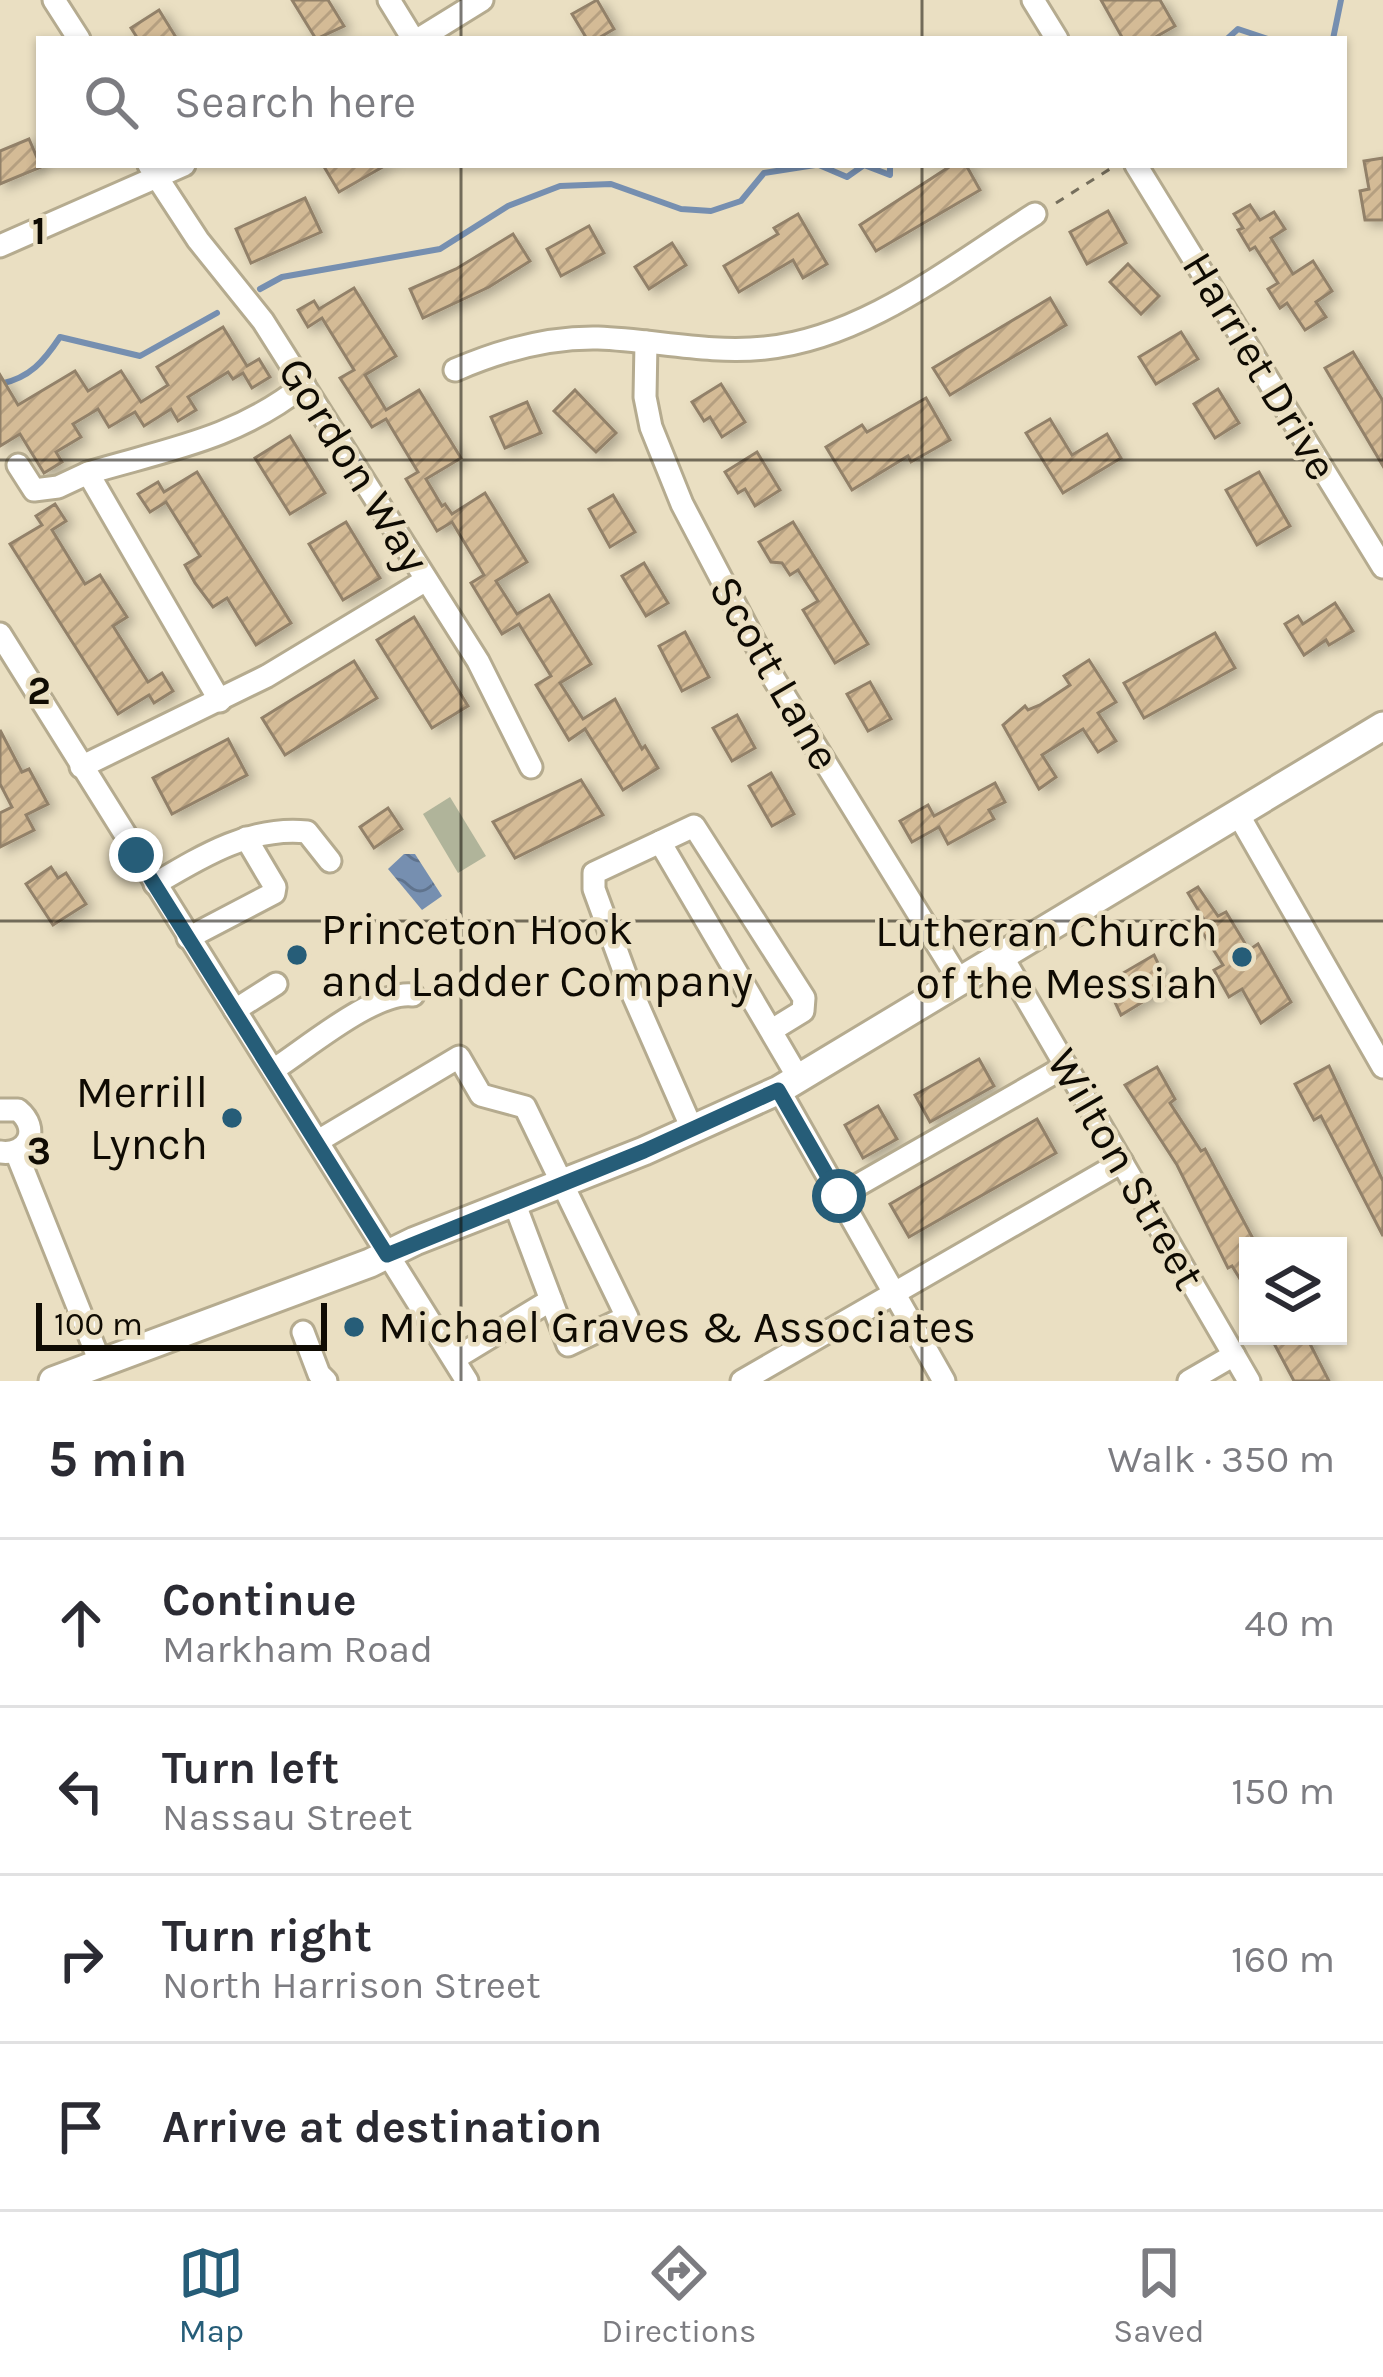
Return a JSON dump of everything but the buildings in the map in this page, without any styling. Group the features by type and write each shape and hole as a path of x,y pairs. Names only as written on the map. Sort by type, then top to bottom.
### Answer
{"main road":[{"path":"53,1381 387,1255 693,1131 789,1085 1383,725"}],"street":[{"path":"54,0 77,36"},
{"path":"389,0 414,36"},
{"path":"421,36 482,0"},
{"path":"1033,0 1055,36"},
{"name":"Harriet Drive","path":"1138,168 1383,567"},
{"path":"0,246 153,171"},
{"name":"Gordon Way","path":"153,171 198,240 245,295 304,385 478,661 531,766"},
{"path":"455,370 488,356 563,339 745,350 796,344 866,319 1042,211"},
{"name":"Scott Lane","path":"646,342 645,397 651,427 682,504 774,679 961,983"},
{"path":"18,465 34,490 58,487 88,473 244,426 271,412 304,385"},
{"path":"88,473 220,700"},
{"path":"81,766 267,676 426,580"},
{"path":"0,634 466,1381"},
{"path":"1238,814 1383,1067"},
{"path":"693,1131 631,990 594,889 594,873 694,826 804,998 803,1011 772,1030"},
{"path":"154,884 246,838 281,829 307,832 330,861"},
{"path":"188,938 274,893 275,887 246,838"},
{"path":"660,842 772,1030 789,1085 839,1196 944,1381"},
{"name":"Wilton Street","path":"1003,958 1249,1381"},
{"path":"236,1010 276,984"},
{"path":"273,1070 350,1018 400,993 413,995"},
{"path":"318,1141 459,1057 481,1095 525,1107 627,1317 568,1345 514,1202"},
{"path":"839,1196 1066,1066"},
{"path":"0,1110 19,1110 30,1123 29,1140 8,1152 100,1362"},
{"path":"742,1381 1122,1162"},
{"path":"454,1360 551,1300"},
{"path":"303,1332 326,1381"},
{"path":"1189,1381 1234,1355"}],"path":[{"path":"1042,211 1111,168"}],"green space":[{"path":"450,797 486,856 458,873 423,814"}],"water":[{"path":"404,854 415,854 442,896 422,910 388,869"}],"waterway":[{"path":"1334,36 1341,0"},
{"path":"1230,36 1238,29 1259,36"},
{"path":"260,289 282,277 440,249 508,206 560,186 611,184 681,209 711,211 741,201 764,173 796,168"},
{"path":"826,168 847,177 860,168"},
{"path":"872,168 890,175 890,168"},
{"path":"0,384 35,367 60,337 140,356 217,313"}],"place":[{"name":"Princeton Hook and Ladder Company","path":"297,955"},
{"name":"Lutheran Church of the Messiah","path":"1242,957"},
{"name":"Merrill Lynch","path":"232,1118"},
{"name":"Michael Graves & Associates","path":"354,1327"}],"route":[{"path":"136,855 387,1255 715,1122 778,1090 839,1196"}]}
